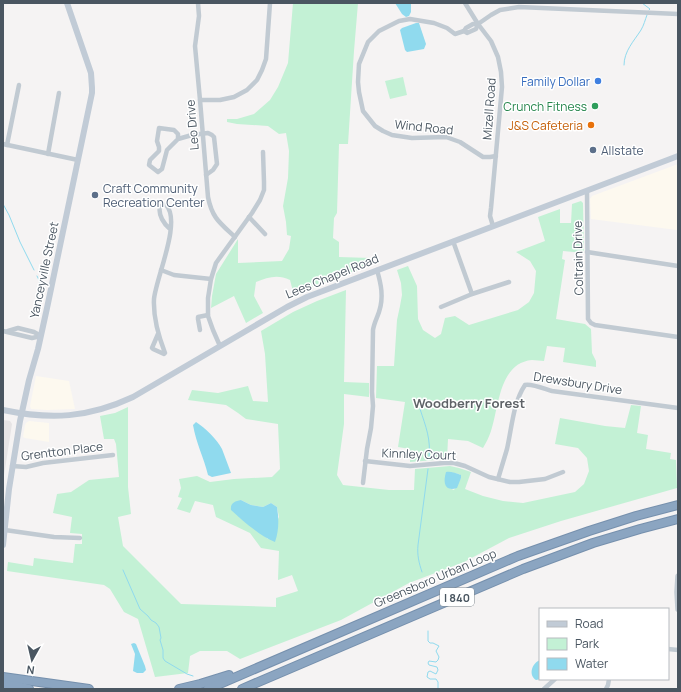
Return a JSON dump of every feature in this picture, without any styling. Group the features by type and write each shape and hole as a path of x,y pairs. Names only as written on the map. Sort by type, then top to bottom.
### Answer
{"highway":[{"name":"Greensboro Urban Loop","path":"208,689 542,547 606,525 678,505"},
{"name":"I 840","path":"242,689 523,569 593,543 678,519"},
{"path":"179,689 209,681 290,654"},
{"path":"3,677 89,689"},
{"path":"3,684 29,689"}],"main road":[{"name":"Yanceyville Street","path":"3,545 12,466 22,414 29,379 41,336 89,110 92,88 91,73 67,3"},
{"name":"Lees Chapel Road","path":"3,410 43,416 68,416 93,412 108,407 133,397 296,302 678,156"}],"street":[{"name":"Leo Drive","path":"198,3 199,16 195,46 208,197 211,209 217,220 235,237"},
{"path":"200,100 220,100 234,97 247,90 257,80 266,59 270,3"},
{"name":"Mizell Road","path":"465,3 491,41 498,57 501,72 502,87 490,216 493,226"},
{"name":"Wind Road","path":"496,156 483,157 460,142 446,137 412,138 392,135 375,126 363,111 358,82 359,64 368,42 379,31 399,21 410,19 434,23 447,28 455,34 464,31 473,24 478,24 500,10 519,7 678,14"},
{"path":"19,85 5,144 78,160"},
{"path":"48,154 59,93"},
{"path":"178,139 178,134 174,130 159,128 157,141 159,151 150,160 149,165 158,172 162,169 167,150 178,139 208,133 214,137 217,164 214,170 206,175"},
{"path":"159,147 167,150"},
{"path":"220,346 212,330 208,315 210,279 216,263 260,200 264,190 263,152"},
{"name":"Coltrain Drive","path":"587,191 588,320 595,325 678,337"},
{"path":"158,334 152,348 164,354 165,353 158,334 154,315 154,300 168,248 170,229 171,215 168,206 164,205 160,207 159,212 164,224 170,229"},
{"path":"249,217 265,234"},
{"path":"453,241 472,294"},
{"path":"587,252 678,266"},
{"path":"161,270 174,275 210,279"},
{"path":"363,482 372,417 373,330 374,322 380,310 382,298 377,270"},
{"path":"441,307 472,294 508,282"},
{"path":"200,330 198,317 208,315"},
{"path":"5,331 18,328 34,332 41,336"},
{"path":"23,335 24,330"},
{"path":"5,331 32,338 41,336"},
{"name":"Drewsbury Drive","path":"498,479 507,449 517,402 525,385 529,384 552,391 678,408"},
{"name":"Grentton Place","path":"12,466 26,467 43,463 113,456"},
{"name":"Kinnley Court","path":"365,461 410,466 454,463 465,466 489,477 510,482 527,482 545,479 563,472"},
{"path":"5,530 54,537 80,538"},
{"path":"678,576 678,610"},
{"path":"544,689 554,680"}],"shaded area":[{"path":"678,164 677,230 591,219 590,199 592,196"},
{"path":"36,376 69,381 75,409 31,409 30,406"},
{"path":"3,420 10,421 12,424 3,482"},
{"path":"29,421 49,423 49,442 23,437 25,425"}],"green space":[{"path":"293,3 358,3 348,144 339,144 337,213 334,218 333,238 339,242 339,257 371,258 374,264 319,284 294,295 290,280 286,278 273,277 256,282 254,296 263,313 246,323 234,296 211,308 216,274 238,239 238,263 282,261 289,249 291,236 287,235 283,206 288,178 289,151 286,133 279,134 268,126 227,122 227,119 237,119 254,114 270,100 278,87 288,63"},
{"path":"403,77 407,95 390,99 385,81"},
{"path":"581,201 583,203 584,253 563,251 562,259 565,260 556,319 585,324 591,329 592,353 596,361 596,367 563,362 565,348 547,346 544,361 532,360 521,363 513,369 507,377 502,388 491,431 483,448 468,441 448,439 447,459 410,462 410,449 398,447 405,402 376,398 377,366 394,366 397,320 402,295 401,283 397,270 408,266 417,286 418,319 423,330 435,338 441,334 445,318 455,316 469,325 518,310 529,302 534,293 536,271 530,261 516,252 545,241 538,217 560,209 560,223 571,223 572,204"},
{"path":"346,290 344,382 369,383 369,397 344,394 344,424 337,475 343,485 389,490 414,490 415,469 450,466 471,472 465,489 483,496 503,501 523,503 575,492 584,484 589,471 587,458 578,448 555,444 560,418 625,428 631,405 641,406 637,433 648,435 646,449 671,453 670,459 676,460 677,488 561,521 509,538 464,562 409,583 341,620 240,659 227,651 200,651 190,656 188,673 155,677 138,619 124,612 110,589 104,585 7,571 8,562 33,566 34,558 73,563 75,544 82,544 82,534 70,533 72,517 53,513 57,494 71,492 89,480 119,477 116,444 114,439 104,439 100,416 115,413 128,407 128,487 131,514 118,517 123,546 181,604 276,607 276,598 298,591 292,575 278,580 279,551 261,548 250,533 216,517 213,505 195,501 190,513 177,509 182,498 178,497 181,488 179,479 197,476 210,482 272,477 280,469 278,424 246,419 226,405 188,400 192,390 218,393 248,386 253,401 268,402 265,354 261,331 293,312","holes":["449,472 459,474 461,476 454,490 449,488","241,500 251,505 263,507 271,503 277,507 279,517 268,539 239,517"]}],"water":[{"path":"395,3 411,3 411,12 409,16 406,17 402,14"},
{"path":"419,23 426,44 424,49 407,52 405,50 400,30"},
{"path":"196,422 203,427 220,445 231,473 212,477 208,475 194,432 193,425"},
{"path":"446,472 461,475 457,488 449,489 447,487 445,483"},
{"path":"241,500 251,505 263,507 271,503 277,507 278,525 275,542 258,532 231,510 233,503"},
{"path":"131,644 136,644 145,666 146,670 143,673 133,671 135,654"},
{"path":"539,661 539,679 536,680 532,675 532,669"}],"waterway":[{"path":"642,3 650,9 649,10"},
{"path":"624,65 626,55 642,28 647,15"},
{"path":"3,204 34,270"},
{"path":"37,276 44,290"},
{"path":"420,409 429,439 429,458"},
{"path":"422,572 418,559 418,549 428,469"},
{"path":"123,570 140,609 159,627 163,658 165,661 193,676"},
{"path":"428,631 428,641 439,646 436,651 439,657 436,662 429,661 429,665 437,667 438,670 436,674 430,671 428,672 427,677 430,679 436,679 438,682 438,689"}],"place":[{"name":"Family Dollar","path":"598,81"},
{"name":"Crunch Fitness","path":"595,106"},
{"name":"J&S Cafeteria","path":"591,125"},
{"name":"Allstate","path":"593,150"},
{"name":"Craft Community Recreation Center","path":"95,195"}],"district":[{"name":"Woodberry Forest","path":"469,403"}]}
